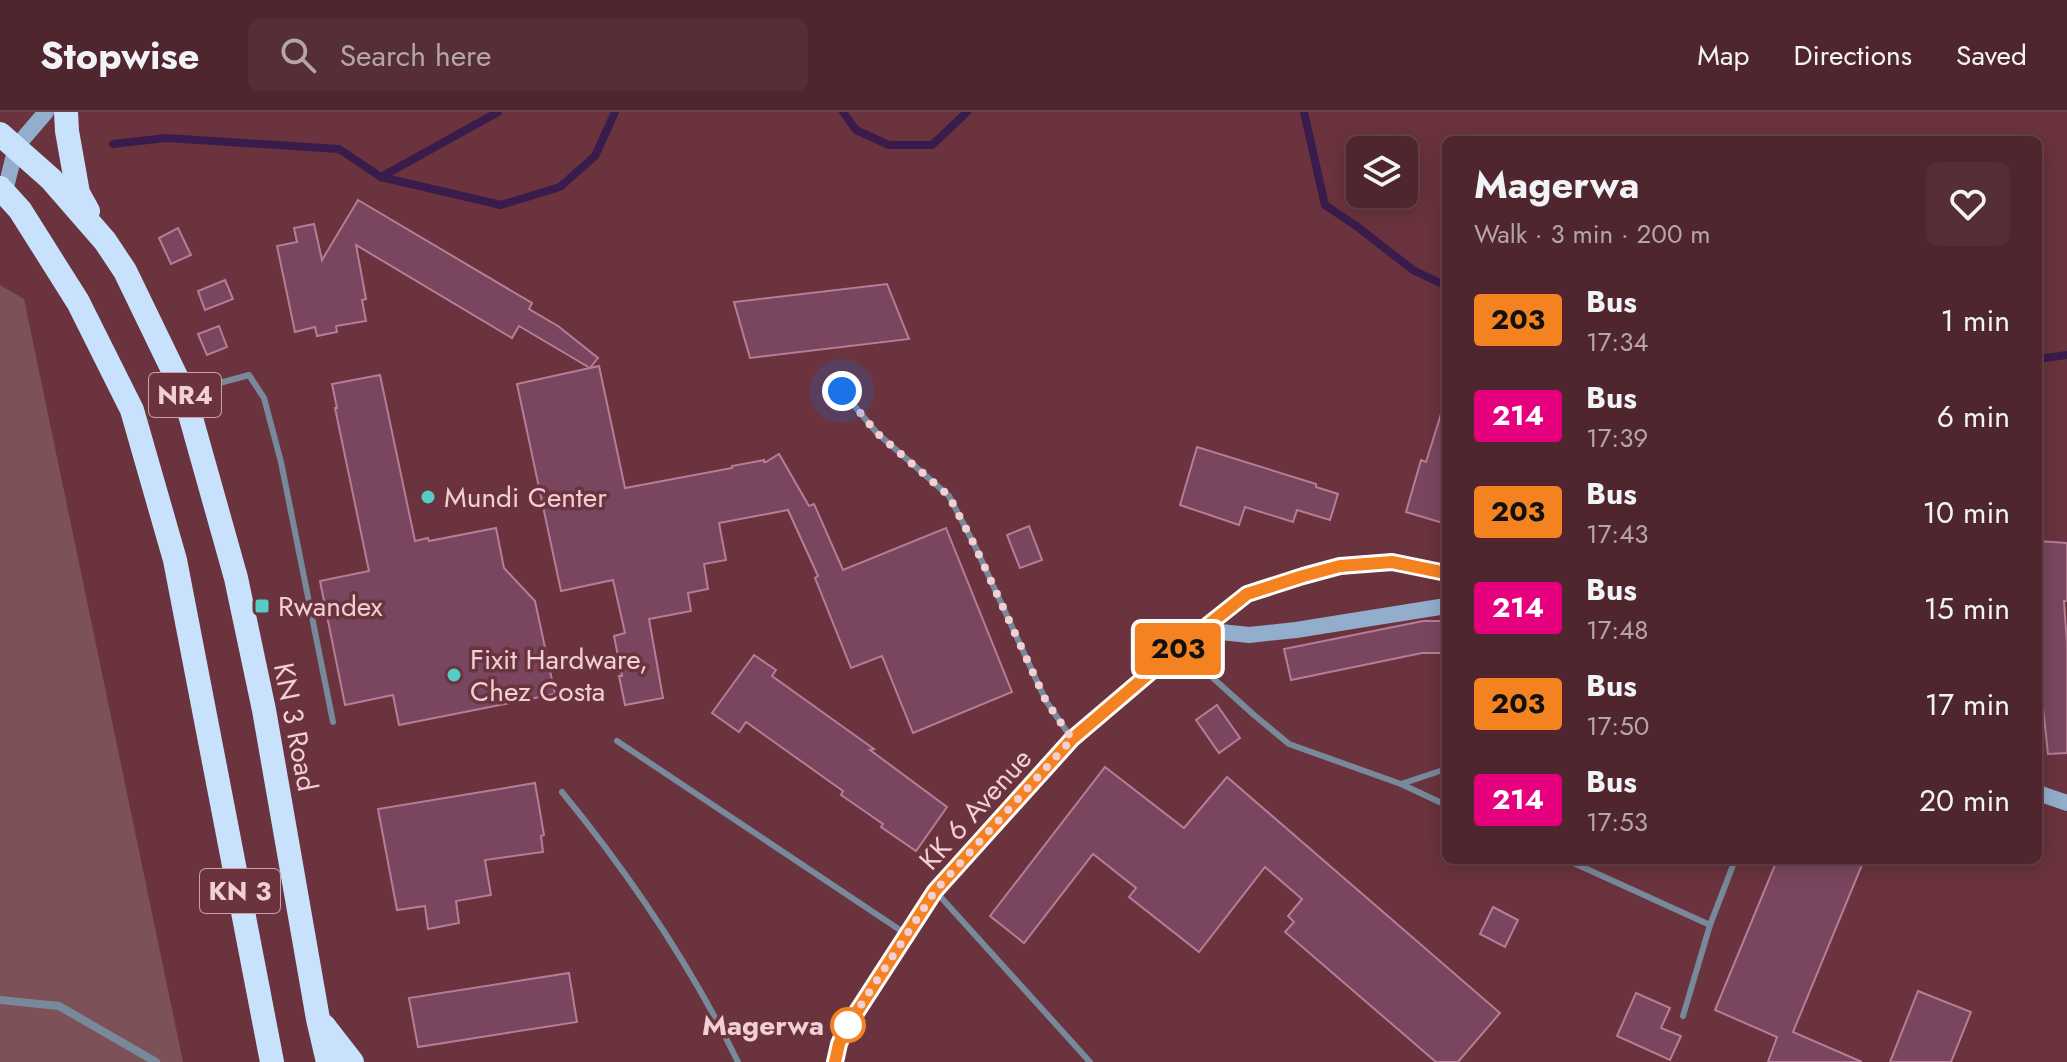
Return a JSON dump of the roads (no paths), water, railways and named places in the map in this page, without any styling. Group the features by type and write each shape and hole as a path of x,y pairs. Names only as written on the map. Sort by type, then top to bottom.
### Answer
{"highway":[{"path":"66,112 78,193 105,241"},
{"name":"KN 3 Road","path":"8,140 51,179 105,241 125,271 184,393 236,578 264,710 328,1062"},
{"name":"NR4","path":"2,190 20,210 78,302 132,410 175,560 207,720"},
{"name":"KN 3","path":"207,720 272,1062"},
{"path":"318,1019 352,1062"}],"main road":[{"path":"2,190 8,140 46,112"},
{"name":"KK 6 Avenue","path":"835,1062 845,1030 935,891 1072,739 1179,648 1247,594 1303,576 1340,566 1392,562 1442,572"},
{"path":"1202,630 1249,635 1442,607"},
{"path":"2042,794 2067,803"}],"street":[{"path":"0,1000 59,1006 156,1062"}],"lane":[{"path":"184,393 249,375 264,398 281,462 333,722"},
{"path":"842,391 877,433 949,496 1046,701 1072,739"},
{"path":"1179,648 1289,744 1401,784 1442,803"},
{"path":"617,741 906,934"},
{"path":"1401,784 1442,770"},
{"path":"562,792 597,835 665,934 738,1062"},
{"path":"1576,864 1710,925"},
{"path":"1683,1016 1710,925 1733,864"},
{"path":"935,891 1090,1062"}],"waterway":[{"path":"113,144 166,138 339,149 381,177 498,112"},
{"path":"381,177 501,205 560,187 595,156 615,112"},
{"path":"843,112 856,130 889,145 932,145 967,112"},
{"path":"1304,112 1325,205 1413,270 1442,284"},
{"path":"2042,358 2067,355"}],"place":[{"name":"Mundi Center","path":"428,497"},
{"name":"Rwandex","path":"262,606"},
{"name":"Fixit Hardware, Chez Costa","path":"454,675"},
{"name":"Magerwa","path":"848,1025"}]}
